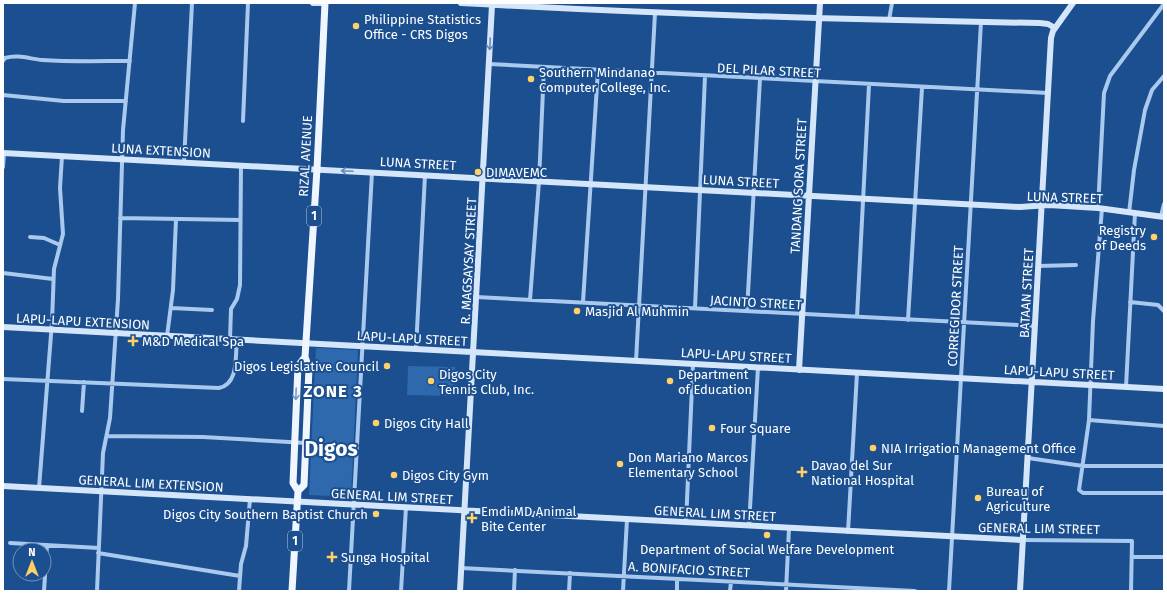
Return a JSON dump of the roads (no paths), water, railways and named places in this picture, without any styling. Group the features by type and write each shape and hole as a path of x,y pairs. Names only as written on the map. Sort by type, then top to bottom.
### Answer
{"main road":[{"name":"RIZAL AVENUE","path":"292,591 298,491 304,485 309,368 305,357 317,169 325,3"},
{"name":"RIZAL AVENUE","path":"298,491 293,484 294,442 298,366 305,357"},
{"path":"295,423 307,423"}],"street":[{"path":"96,591 103,453 108,436 113,384 122,159 135,3"},
{"path":"184,162 192,3"},
{"path":"243,121 248,3"},
{"path":"313,3 325,3"},
{"path":"461,3 655,13 818,19 1040,23 1048,24 1054,28"},
{"path":"596,3 596,10"},
{"name":"TANDANG SORA STREET","path":"799,370 810,196 814,82 820,3"},
{"path":"889,20 892,3"},
{"name":"BATAAN STREET","path":"1020,591 1051,38 1054,28 1073,3"},
{"path":"1164,4 1110,76 1106,85 1103,107 1100,208 1089,385 1089,420 1080,488 1082,492 1164,493"},
{"name":"R. MAGSAYSAY STREET","path":"460,591 492,5"},
{"path":"636,361 655,13"},
{"name":"CORREGIDOR STREET","path":"949,591 981,22"},
{"path":"3,61 5,58 13,56 43,60 130,61"},
{"name":"DEL PILAR STREET","path":"489,64 977,91 1048,93"},
{"path":"530,300 539,181 544,67"},
{"path":"583,302 592,184 598,70"},
{"path":"695,308 705,76"},
{"path":"1126,387 1134,170 1145,110 1152,90 1164,76"},
{"path":"747,311 760,79"},
{"path":"857,317 869,85"},
{"path":"908,320 922,88"},
{"path":"3,95 64,101 126,101"},
{"path":"3,153 3,167"},
{"name":"LUNA EXTENSION","path":"3,153 317,169"},
{"path":"39,488 51,330 53,279 55,260 60,245 63,228 60,188 62,156"},
{"path":"3,378 213,388 224,387 232,380 233,340 231,309 237,299 239,288 241,165"},
{"name":"LUNA STREET","path":"317,169 1020,207 1042,206 1100,208 1162,216"},
{"path":"349,591 352,504 372,172"},
{"path":"416,349 425,175"},
{"path":"1162,216 1164,204"},
{"path":"120,218 240,220"},
{"path":"167,336 171,308 176,219"},
{"path":"30,236 44,238 60,245"},
{"path":"1038,266 1076,265"},
{"path":"3,273 53,279"},
{"name":"JACINTO STREET","path":"476,297 1035,326"},
{"path":"1130,302 1155,304 1160,306 1164,311"},
{"path":"171,308 212,310"},
{"name":"LAPU-LAPU EXTENSION","path":"3,328 306,343"},
{"name":"LAPU-LAPU STREET","path":"306,343 1164,389"},
{"path":"686,523 692,364"},
{"path":"749,526 758,368"},
{"path":"848,532 858,373"},
{"path":"82,411 84,382"},
{"path":"1089,420 1164,426"},
{"path":"108,436 203,437 306,443"},
{"path":"1028,458 1082,466 1164,466"},
{"name":"GENERAL LIM EXTENSION","path":"3,486 297,502"},
{"path":"239,591 241,564 246,546 250,499"},
{"name":"GENERAL LIM STREET","path":"297,502 952,537 1023,540 1132,541 1132,557"},
{"path":"401,591 406,507"},
{"path":"623,591 627,519"},
{"path":"786,591 789,528"},
{"path":"52,545 99,548"},
{"path":"98,553 240,576"},
{"path":"1132,591 1132,557 1164,557"},
{"name":"A. BONIFACIO STREET","path":"462,568 786,584 840,589 915,591"},
{"path":"514,591 515,570"},
{"path":"569,591 570,573"},
{"path":"677,579 677,591"},
{"path":"730,591 731,582"}],"place":[{"name":"Philippine Statistics Office - CRS Digos","path":"356,26"},
{"name":"Southern Mindanao Computer College, Inc.","path":"531,79"},
{"name":"DIMAVEMC","path":"478,172"},
{"name":"Registry of Deeds","path":"1154,237"},
{"name":"Masjid Al Muhmin","path":"577,311"},
{"name":"M&D Medical Spa","path":"133,341"},
{"name":"Digos Legislative Council","path":"387,366"},
{"name":"Digos City Tennis Club, Inc.","path":"431,381"},
{"name":"Department of Education","path":"670,381"},
{"name":"Digos City Hall","path":"376,423"},
{"name":"Four Square","path":"712,428"},
{"name":"NIA Irrigation Management Office","path":"873,448"},
{"name":"Don Mariano Marcos Elementary School","path":"620,464"},
{"name":"Davao del Sur National Hospital","path":"802,472"},
{"name":"Digos City Gym","path":"394,475"},
{"name":"Bureau of Agriculture","path":"978,498"},
{"name":"Digos City Southern Baptist Church","path":"376,514"},
{"name":"Emdi MD Animal Bite Center","path":"472,518"},
{"name":"Department of Social Welfare Development","path":"767,535"},
{"name":"Sunga Hospital","path":"332,557"}],"district":[{"name":"ZONE 3","path":"333,391"},
{"name":"Digos","path":"331,449"}]}
